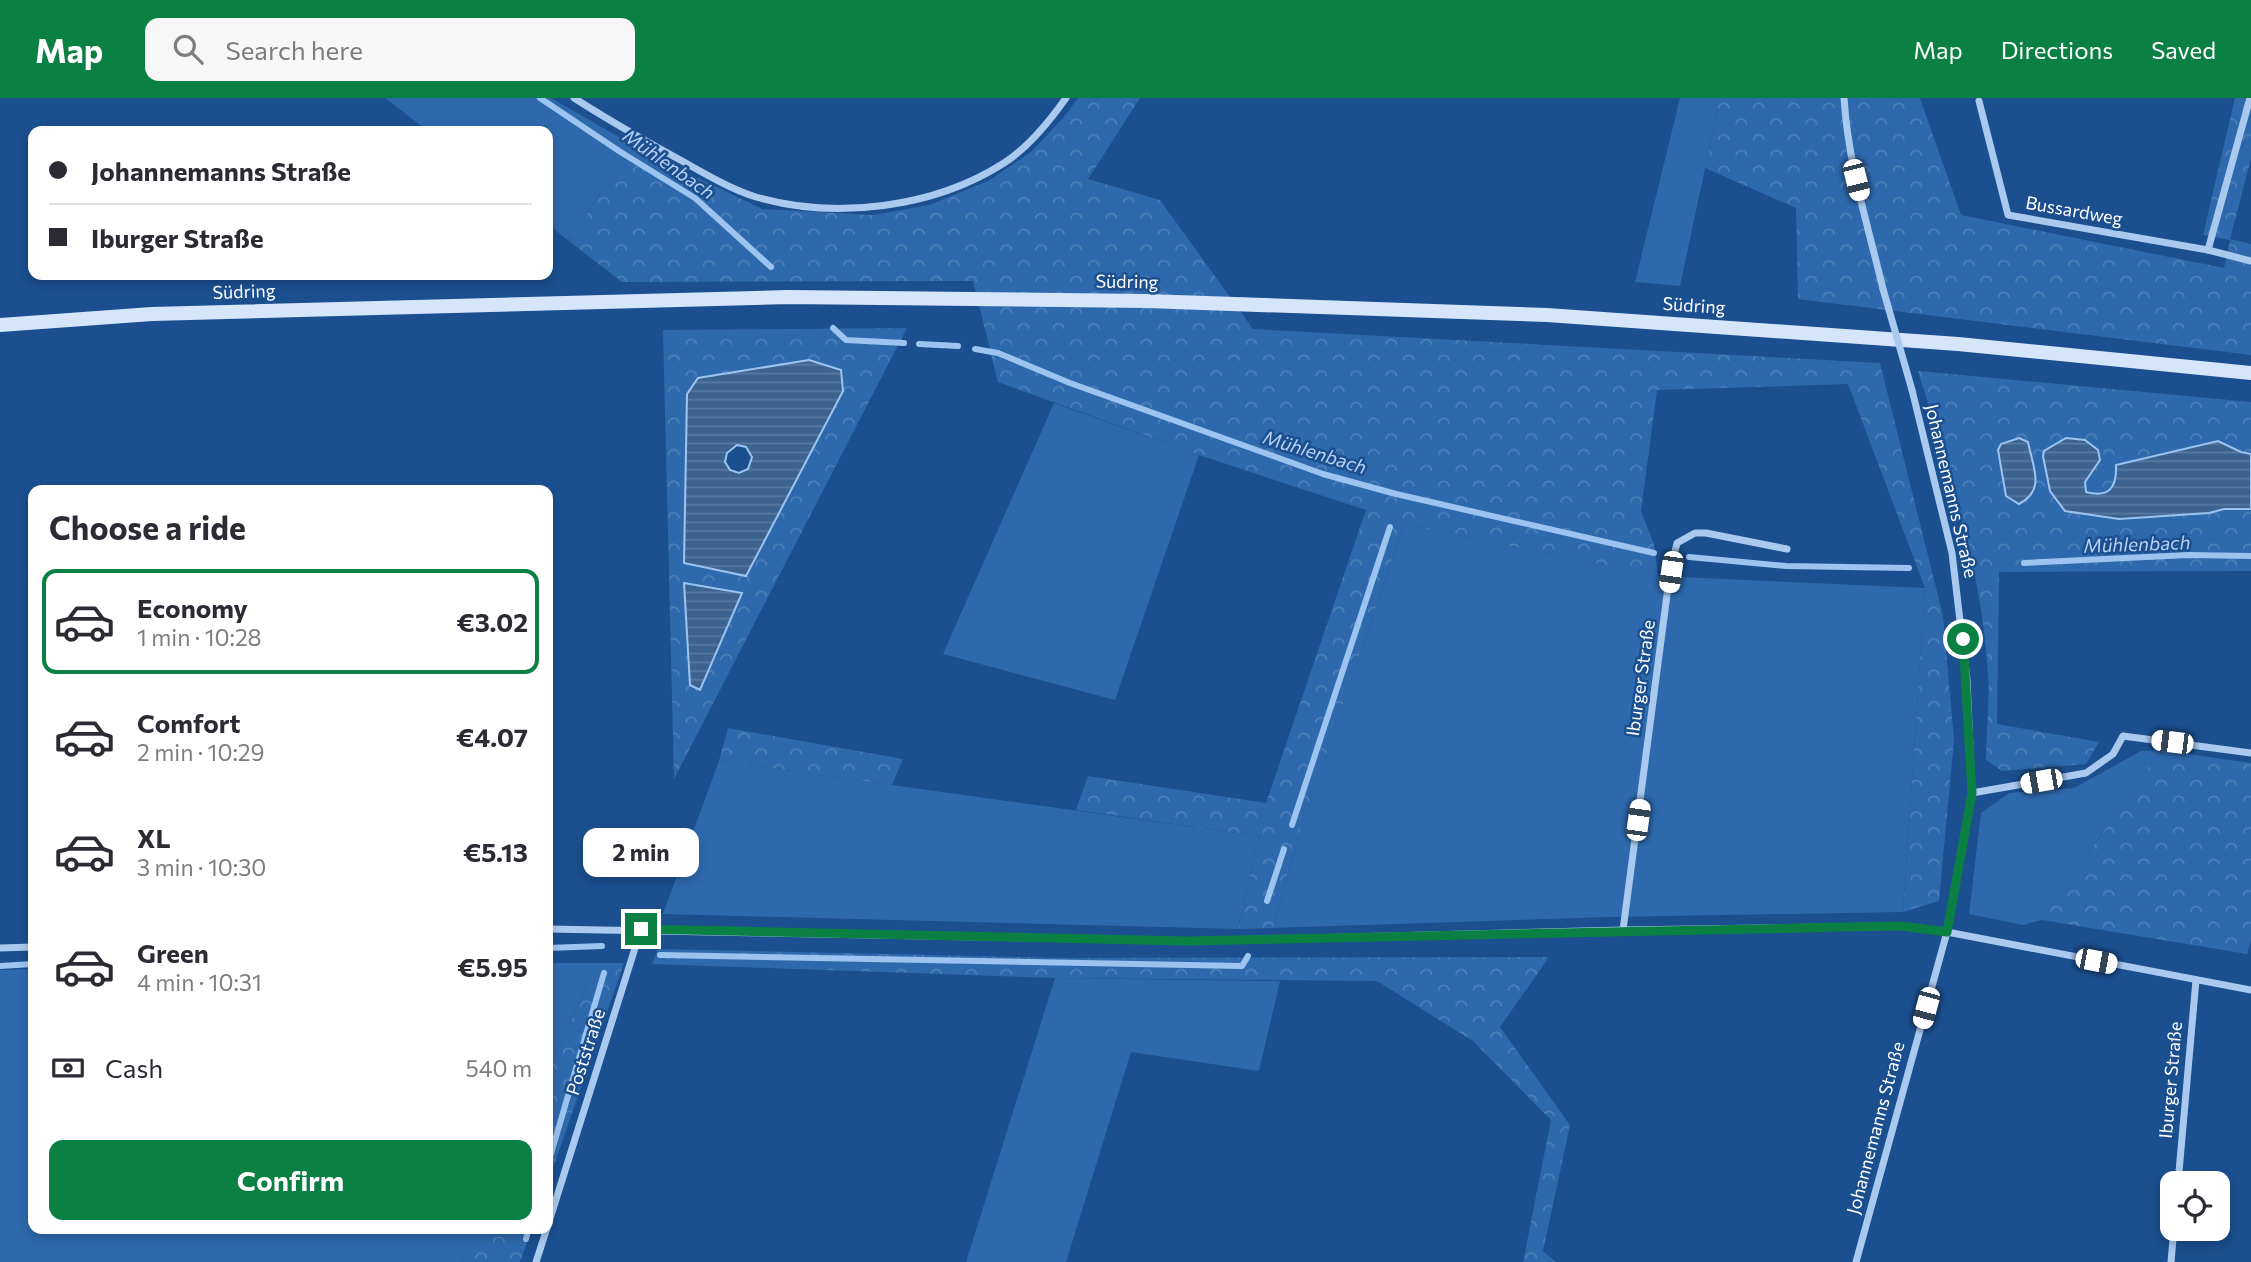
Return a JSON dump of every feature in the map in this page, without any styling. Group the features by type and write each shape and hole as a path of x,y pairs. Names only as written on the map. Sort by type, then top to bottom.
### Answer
{"main road":[{"name":"Südring","path":"0,325 152,314 788,297 1147,301 1561,316 1958,344 2251,373"}],"street":[{"path":"574,98 617,126 722,183 756,197 824,208 876,205 924,198 963,184 1004,163 1036,136 1066,98"},
{"name":"Johannemanns Straße","path":"1844,98 1848,143 1952,553 1967,680 1972,793 1947,932 1856,1262"},
{"path":"2208,250 2250,98"},
{"name":"Bussardweg","path":"1979,101 2008,215 2208,250 2251,261"},
{"name":"Iburger Straße","path":"1623,930 1677,543 1695,533 1706,533 1787,549"},
{"path":"1972,793 2087,773 2113,754 2123,736 2251,753"},
{"path":"553,929 1187,941 1901,926 1947,932 2251,990"},
{"name":"Poststraße","path":"553,1208 641,929"},
{"path":"0,948 28,947"},
{"name":"Iburger Straße","path":"2179,1171 2196,980"},
{"name":"Poststraße","path":"536,1262 545,1234"},
{"path":"2171,1262 2173,1241"}],"green space":[{"path":"385,98 551,98 647,153 621,162 569,241 553,228 553,126 421,126"},
{"path":"1078,98 1140,98 1088,179 1160,200 1253,329 1880,363 1943,616 1954,740 1939,901 1903,912 1925,588 1848,384 1657,390 1641,511 1654,544 1658,576 1404,524 1300,831 1273,928 1238,929 1259,836 1076,810 1088,776 1266,803 1366,510 1199,455 998,382 973,281 622,282 569,241 621,162 647,153 762,209 873,215 929,205 988,181 1031,152"},
{"path":"1680,98 1720,98 1680,286 1635,282"},
{"path":"1720,98 1920,98 1961,215 2224,268 2230,240 2203,235 2235,98 2251,98 2251,159 2230,239 2251,244 2251,355 1798,299 1796,208 1705,168"},
{"path":"907,328 674,779 663,330","holes":["843,391 684,563 687,395"]},
{"path":"1918,371 2251,402 2251,454 2218,441 2116,466 2115,480 2110,489 2101,493 2086,492 2085,481 2100,460 2050,491 2209,513 2224,509 2251,509 2251,571 1999,572 1997,724 2099,742 2086,764 2002,771 1986,760 1988,685 1979,596 1962,520"},
{"path":"1054,403 1199,455 1115,700 943,654"},
{"path":"1404,524 1658,576 1925,588 1903,912 1610,917 1273,928 1300,831"},
{"path":"728,728 903,759 892,785 719,761"},
{"path":"2160,750 2042,920 2023,925 1969,914 1981,813 2009,793 2074,788 2141,751"},
{"path":"2160,750 2251,763 2251,940 2247,954 2042,920"},
{"path":"719,761 1259,836 1238,929 663,914"},
{"path":"658,949 1063,958 1549,957 1500,1027 1570,1125 1543,1251 1556,1262 1523,1262 1551,1120 1473,1041 1377,981 1055,978 652,964"},
{"path":"553,963 597,963 553,1061"},
{"path":"597,963 624,963 553,1169 553,1061"},
{"path":"28,969 28,1234 475,1234 462,1262 0,1262 0,970"},
{"path":"1055,978 1280,981 1259,1071 1131,1052 1066,1262 966,1262"},
{"path":"474,1234 530,1234 520,1262 462,1262"}],"shaded area":[{"path":"809,360 841,370 843,391 746,576 684,563 687,394 698,378","holes":["737,445 746,447 752,457 748,469 739,473 730,470 725,462 727,453"]},
{"path":"2019,438 2028,442 2036,477 2033,492 2019,504 2006,496 1998,450 2001,444"},
{"path":"2066,438 2085,440 2098,450 2100,460 2085,482 2086,492 2094,494 2110,489 2115,480 2116,465 2218,441 2251,454 2251,509 2119,519 2065,511 2050,491 2043,456 2044,451"},
{"path":"684,583 742,593 700,690 690,685"}],"waterway":[{"name":"Mühlenbach","path":"540,98 695,198 771,267"},
{"name":"Mühlenbach","path":"833,328 846,340 904,343"},
{"name":"Mühlenbach","path":"919,344 958,346"},
{"name":"Mühlenbach","path":"975,349 998,353 1070,383 1323,474 1396,494 1654,553"},
{"path":"1292,825 1390,527"},
{"name":"Mühlenbach","path":"2024,563 2189,555 2251,556"},
{"name":"Mühlenbach","path":"1689,557 1786,566 1909,568"},
{"path":"1267,901 1284,849"},
{"path":"553,948 602,946"},
{"path":"660,955 1242,966 1248,956"},
{"path":"0,966 28,964"},
{"path":"553,1147 604,973"},
{"path":"526,1239 527,1234"}],"route":[{"path":"641,929 1187,941 1901,926 1947,932 1972,793 1963,639"}]}
